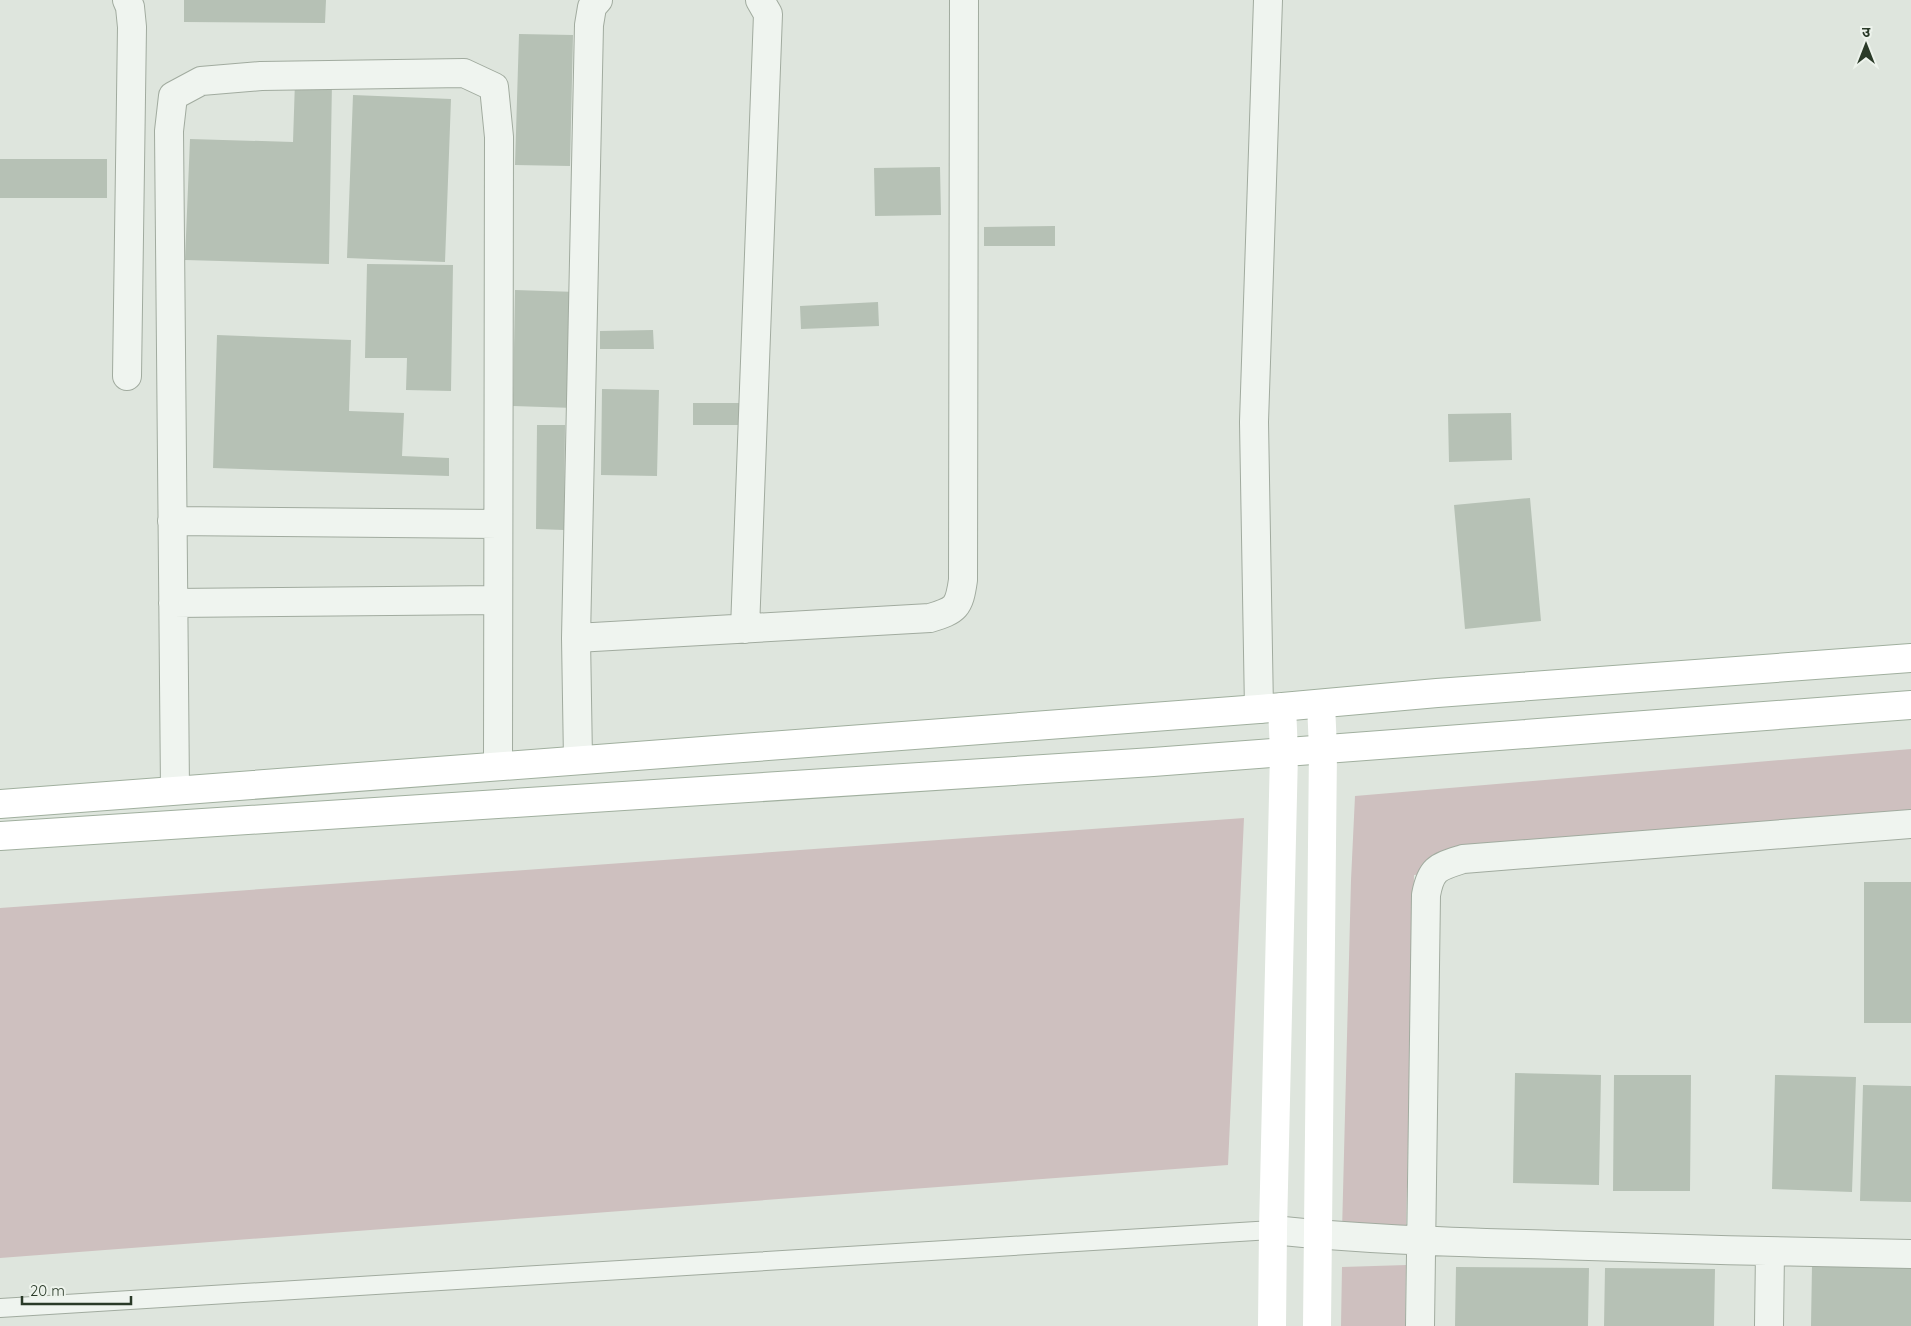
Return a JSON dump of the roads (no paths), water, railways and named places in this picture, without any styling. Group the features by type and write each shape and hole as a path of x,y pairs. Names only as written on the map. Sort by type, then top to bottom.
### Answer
{"main road":[{"path":"0,804 1911,658"},
{"path":"1317,1326 1323,749 1321,704"},
{"path":"0,836 1284,752 1911,705"},
{"path":"1270,708 1284,752 1272,1326"}],"street":[{"path":"127,0 130,6 132,27 127,376"},
{"path":"578,760 576,638 589,25 592,7 598,0"},
{"path":"745,629 768,14 760,0"},
{"path":"576,638 930,618 949,612 960,599 963,580 964,0"},
{"path":"1268,0 1254,422 1270,708"},
{"path":"175,790 169,131 173,96 202,81 261,76 464,73 494,87 499,137 498,766"},
{"path":"172,521 498,524"},
{"path":"173,603 498,600"},
{"path":"1420,1326 1426,896 1429,880 1440,866 1463,859 1911,824"},
{"path":"1273,1230 1318,1235 1422,1241 1770,1252 1911,1254"},
{"path":"1769,1326 1770,1252"}],"lane":[{"path":"0,1308 1273,1230"}]}
